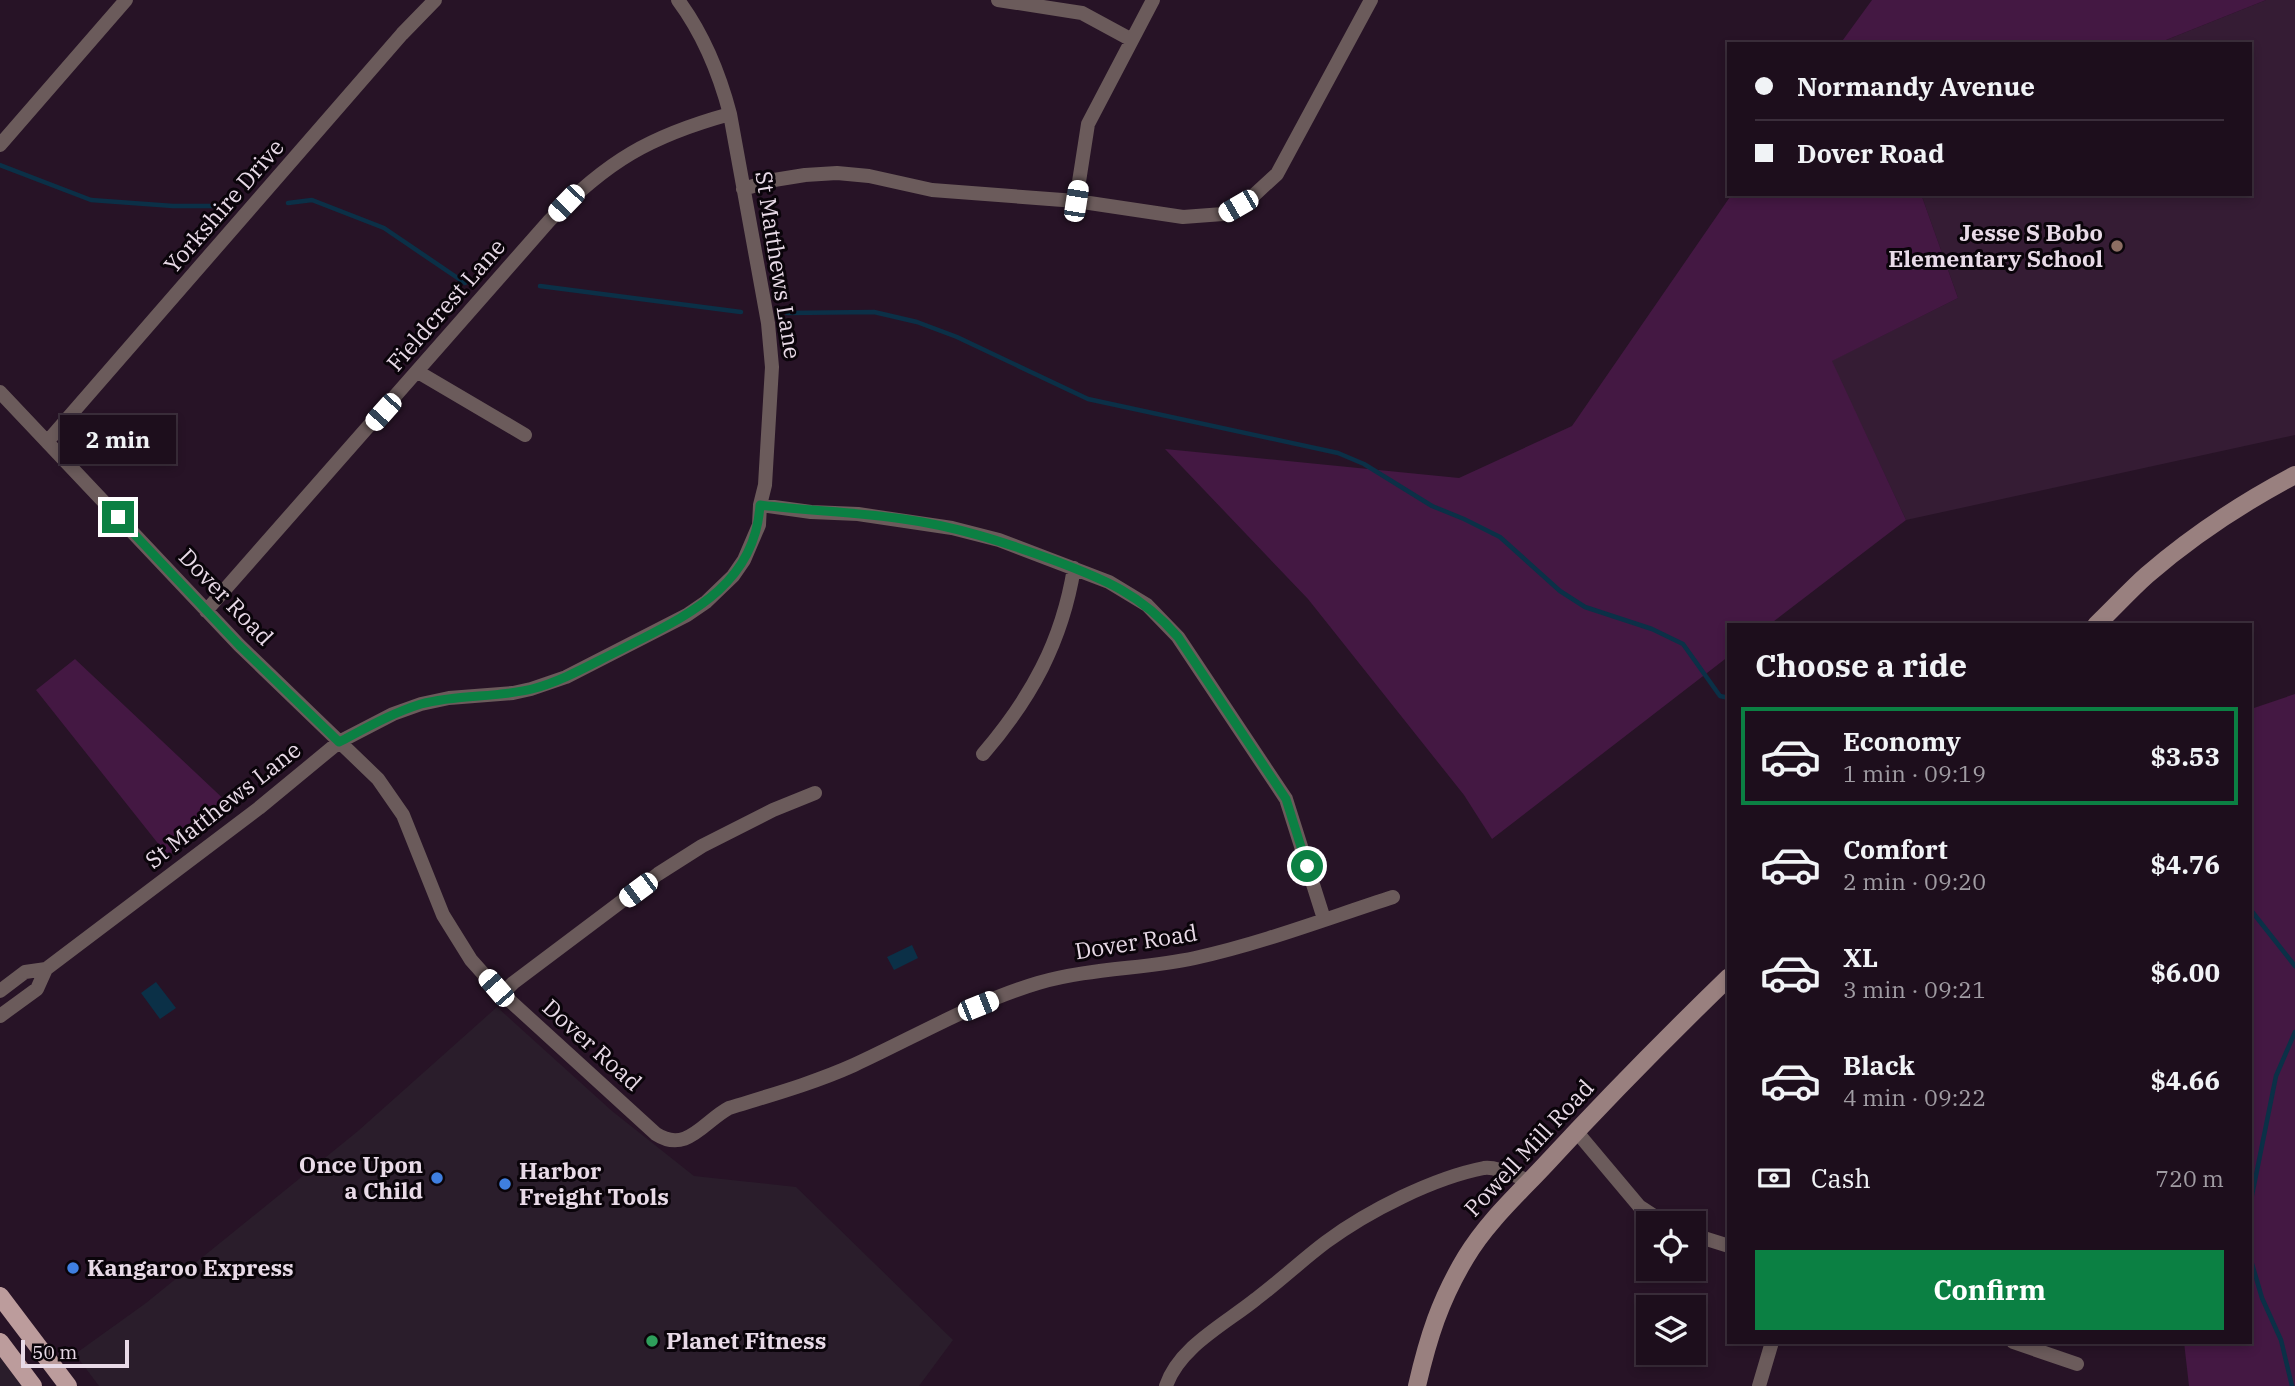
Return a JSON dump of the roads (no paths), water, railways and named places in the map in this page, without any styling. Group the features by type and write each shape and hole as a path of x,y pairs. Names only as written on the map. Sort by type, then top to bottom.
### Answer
{"main road":[{"path":"0,1296 68,1386"},
{"path":"0,1342 33,1386"}],"street":[{"path":"0,145 126,0"},
{"name":"Yorkshire Drive","path":"47,442 402,34 435,0"},
{"name":"St Matthews Lane","path":"46,969 259,808 339,742 393,714 421,705 449,698 513,693 549,684 687,615 721,590 744,560 759,525 765,485 766,435 772,389 771,345 730,114 721,80 708,48 678,0"},
{"path":"998,0 1082,13 1130,39"},
{"path":"1076,201 1088,124 1130,39 1153,0"},
{"path":"743,189 784,178 837,173 869,176 932,190 1076,201 1183,217 1223,214 1252,197 1277,174 1371,0"},
{"name":"Fieldcrest Lane","path":"206,611 549,221 603,170 664,135 730,114"},
{"path":"418,372 525,435"},
{"name":"Dover Road","path":"0,392 239,645 370,771 403,815 443,915 471,960 502,994 656,1134 676,1141 690,1138 716,1114 729,1108 851,1066 1017,990 1087,972 1193,958 1259,941 1393,897"},
{"path":"2098,623 2145,577 2187,543 2231,512 2295,475"},
{"path":"760,505 811,512 858,514 952,528 999,540 1129,592 1155,612 1178,637 1286,799 1324,919"},
{"path":"983,754 1005,728 1043,668 1068,603 1074,568"},
{"path":"502,994 658,874 691,853 773,810 815,793"},
{"path":"0,991 25,972 46,969"},
{"path":"0,1016 37,989 46,969"},
{"name":"Powell Mill Road","path":"1417,1386 1428,1337 1451,1283 1488,1226 1576,1131 1727,980"},
{"path":"1576,1131 1632,1199 1647,1211"},
{"path":"1166,1386 1171,1372 1201,1340 1257,1299 1327,1241 1390,1203 1432,1184 1488,1167 1530,1181"},
{"path":"1706,1239 1727,1245"},
{"path":"1759,1386 1771,1344"},
{"path":"2019,1344 2077,1364"}],"water":[{"path":"912,945 918,958 894,970 887,957"},
{"path":"156,982 176,1008 160,1019 141,993"}],"waterway":[{"path":"0,165 91,200 173,206 228,206"},
{"path":"288,203 312,200 384,228 465,283"},
{"path":"540,286 741,312"},
{"path":"787,313 874,312 917,322 957,337 1088,399 1338,453 1364,464 1432,506 1500,537 1560,591 1585,607 1652,629 1683,644 1720,696 1727,698"},
{"path":"2252,912 2295,966"},
{"path":"2252,1195 2276,1076 2295,1032"},
{"path":"2252,1264 2262,1298 2281,1340 2292,1386"}],"place":[{"name":"Jesse S Bobo Elementary School","path":"2117,246"},
{"name":"Once Upon a Child","path":"437,1178"},
{"name":"Harbor Freight Tools","path":"505,1184"},
{"name":"Kangaroo Express","path":"73,1268"},
{"name":"Planet Fitness","path":"652,1341"}]}
